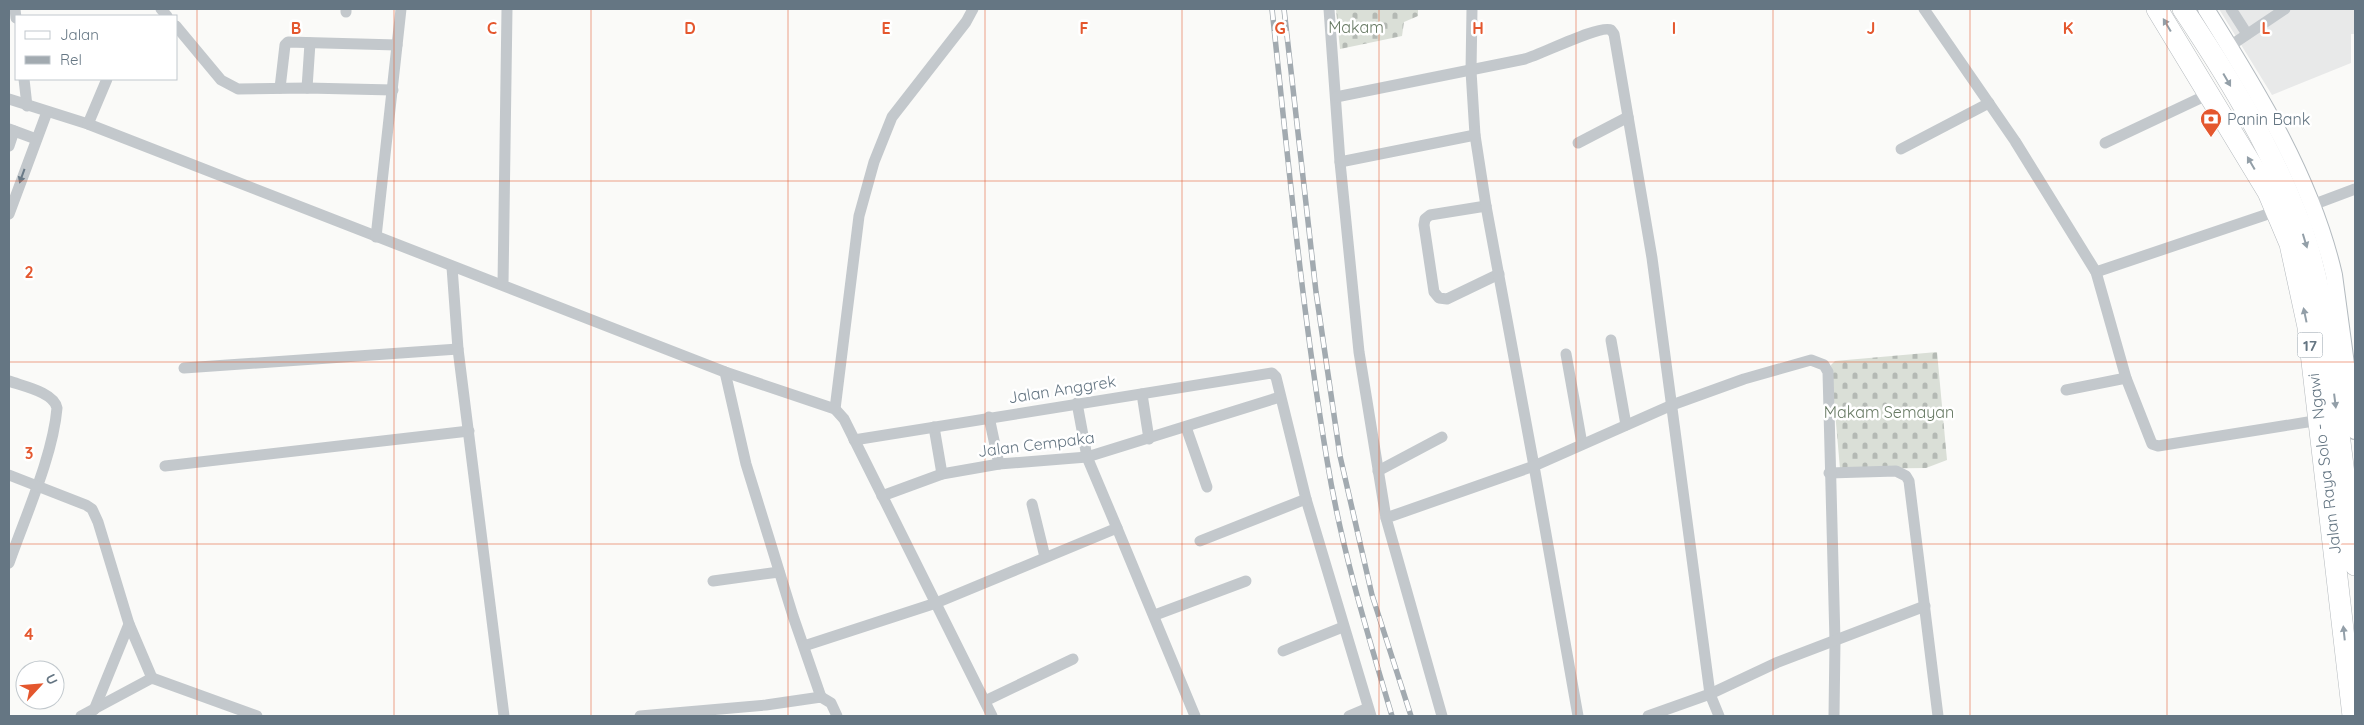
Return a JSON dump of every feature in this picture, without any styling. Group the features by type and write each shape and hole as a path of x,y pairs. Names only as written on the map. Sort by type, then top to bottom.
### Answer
{"highway":[{"name":"Jalan Raya Solo - Ngawi","path":"2157,9 2245,152 2295,209 2290,244 2308,327 2353,716"},
{"name":"Jalan Raya Solo - Ngawi","path":"2183,9 2222,51 2260,120 2295,209 2314,270 2334,336 2350,471 2355,565"}],"street":[{"path":"376,237 401,9"},
{"path":"503,284 507,9"},
{"path":"834,409 859,216 874,162 892,117 966,22 973,9"},
{"path":"1329,9 1340,162 1359,352 1378,471 1386,518 1442,716"},
{"path":"1472,9 1471,70 1476,136 1486,206 1578,716"},
{"path":"1924,9 1989,103 2096,272 2126,378 2150,442 2154,446 2320,420"},
{"path":"2206,9 2222,51 2285,9"},
{"path":"2231,9 2247,34"},
{"path":"178,28 221,80 238,90 307,88 393,90"},
{"path":"1336,97 1541,54 1592,32 1608,28 1614,34 1652,258 1688,540 1710,694 1719,716"},
{"path":"280,88 286,43 397,45"},
{"path":"307,88 310,43"},
{"path":"24,80 27,106"},
{"path":"88,124 106,80"},
{"path":"2105,143 2209,94"},
{"path":"9,99 88,124 725,372 834,409 844,419 992,716"},
{"path":"1902,149 1989,103"},
{"path":"9,214 47,112"},
{"path":"1578,143 1628,118"},
{"path":"9,146 11,130 36,139"},
{"path":"1340,162 1476,136"},
{"path":"2096,272 2355,189"},
{"path":"1486,206 1430,215 1425,219 1424,225 1434,292 1439,298 1447,299 1499,274"},
{"path":"452,267 458,349 504,716"},
{"path":"2334,336 2355,431"},
{"path":"1612,340 1626,425"},
{"path":"184,368 458,349"},
{"path":"1566,354 1582,444"},
{"path":"1386,518 1534,466 1672,405 1744,379 1811,360 1819,361 1828,372 1829,473 1835,641 1834,716"},
{"path":"725,372 746,464 779,572 821,697 830,703 837,716"},
{"name":"Jalan Anggrek","path":"854,440 1268,372 1274,375 1280,397"},
{"path":"2066,390 2126,378"},
{"path":"9,381 50,397 57,404 57,415 37,486 9,563"},
{"path":"1142,394 1148,439"},
{"path":"1280,397 1306,499 1370,712 1349,716"},
{"name":"Jalan Cempaka","path":"882,496 942,474 999,464 1087,457 1280,397"},
{"path":"1077,403 1087,457 1155,615 1195,716"},
{"path":"989,417 999,464"},
{"path":"934,427 942,474"},
{"path":"1186,427 1207,487"},
{"path":"165,466 468,431"},
{"path":"1378,471 1442,437"},
{"path":"1829,473 1896,471 1906,476 1909,481 1938,716"},
{"path":"9,475 92,509 98,522 129,624 152,678 257,716"},
{"path":"1200,541 1306,499"},
{"path":"1032,504 1045,557"},
{"path":"804,646 936,603 1117,528"},
{"path":"713,581 779,572"},
{"path":"1155,615 1246,581"},
{"path":"1648,716 1710,694 1776,663 1924,606"},
{"path":"93,712 129,624"},
{"path":"1282,651 1343,627"},
{"path":"985,701 1073,660"},
{"path":"81,716 93,712 152,678"},
{"path":"640,716 756,706 821,697"}],"shaded area":[{"path":"2219,9 2355,9 2355,34 2351,34 2351,63 2272,95"}],"green space":[{"name":"Makam","path":"1336,9 1418,9 1418,16 1404,22 1402,36 1340,49"},
{"name":"Makam Semayan","path":"1937,352 1947,460 1926,468 1840,469 1831,365 1835,361"}],"railway":[{"path":"1272,9 1303,291 1327,460 1347,557 1392,716"},
{"path":"1284,9 1316,292 1340,456 1372,595 1411,716"}],"place":[{"name":"Panin Bank","path":"2211,138"}]}
